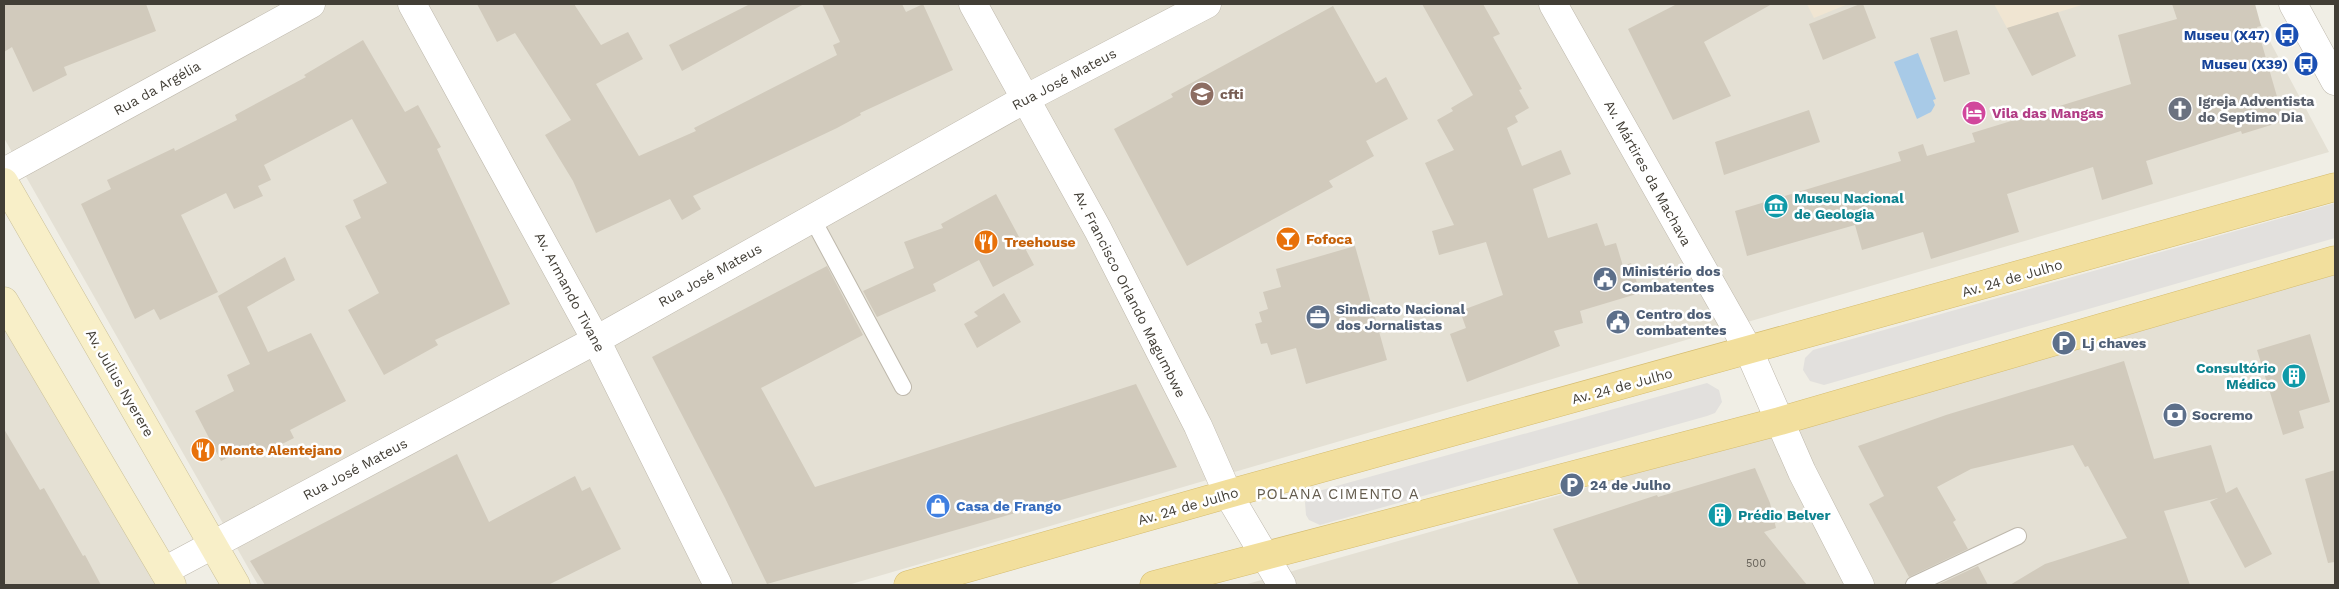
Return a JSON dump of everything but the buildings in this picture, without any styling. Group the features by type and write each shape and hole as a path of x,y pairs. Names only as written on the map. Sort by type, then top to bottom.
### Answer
{"main road":[{"name":"Av. Julius Nyerere","path":"4,182 236,585"},
{"name":"Av. 24 de Julho","path":"908,585 1228,494 2335,188"},
{"path":"1154,585 1780,421 2335,260"},
{"path":"4,301 168,578"}],"street":[{"name":"Rua da Argélia","path":"4,172 310,4"},
{"name":"Av. Armando Tivane","path":"412,4 596,340 718,585"},
{"name":"Av. Francisco Orlando Magumbwe","path":"974,4 1098,230 1198,426 1228,494 1282,585"},
{"name":"Rua José Mateus","path":"168,578 213,545 596,340 1026,98 1207,4"},
{"name":"Av. Mártires da Machava","path":"1553,4 1749,351 1802,472 1860,585"},
{"path":"2293,4 2335,81"}],"lane":[{"path":"2287,4 2335,98"},
{"path":"812,218 903,387"},
{"path":"1914,585 2018,536"}],"shaded area":[{"path":"4,4 2250,4 2329,152 848,585 258,585 4,138"},
{"path":"1807,4 1848,4 1814,18"},
{"path":"1994,4 2085,4 2007,28"},
{"path":"2335,203 2335,238 1824,385 1810,381 1803,370 1805,358 1813,350"},
{"path":"2335,274 2335,585 1244,585"},
{"path":"4,322 157,585 4,585"},
{"path":"1707,383 1719,390 1722,402 1715,413 1707,416 1320,525 1309,520 1306,515 1305,502 1315,492"}],"water":[{"path":"1918,53 1936,99 1933,100 1935,105 1931,112 1917,119 1894,62"}],"place":[{"name":"Museu (X47)","path":"2287,35"},
{"name":"Museu (X39)","path":"2306,64"},
{"name":"cfti","path":"1202,94"},
{"name":"Igreja Adventista do Septimo Dia","path":"2180,109"},
{"name":"Vila das Mangas","path":"1974,113"},
{"name":"Museu Nacional de Geologia","path":"1776,206"},
{"name":"Fofoca","path":"1288,239"},
{"name":"Treehouse","path":"986,242"},
{"name":"Ministério dos Combatentes","path":"1605,279"},
{"name":"Sindicato Nacional dos Jornalistas","path":"1318,317"},
{"name":"Centro dos combatentes","path":"1618,322"},
{"name":"Lj chaves","path":"2064,343"},
{"name":"Consultório Médico","path":"2294,376"},
{"name":"Socremo","path":"2175,415"},
{"name":"Monte Alentejano","path":"203,450"},
{"name":"24 de Julho","path":"1572,485"},
{"name":"Casa de Frango","path":"938,506"},
{"name":"Prédio Belver","path":"1720,515"}],"district":[{"name":"POLANA CIMENTO A","path":"1338,494"}]}
